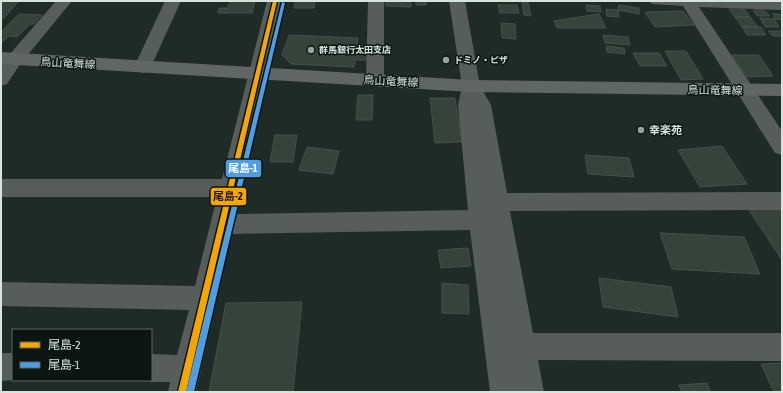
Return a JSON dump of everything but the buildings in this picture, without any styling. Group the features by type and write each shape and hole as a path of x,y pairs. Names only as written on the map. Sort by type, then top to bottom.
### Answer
{"main road":[{"name":"鳥山竜舞線","path":"8,59 471,86 782,90"}],"street":[{"path":"1,80 8,59 64,1"},
{"path":"142,67 173,1"},
{"path":"152,368 184,380 275,1"},
{"path":"375,80 376,1"},
{"path":"457,1 471,86 466,105 489,211 510,346 530,392"},
{"path":"656,1 782,5"},
{"path":"687,2 782,147"},
{"path":"1,188 230,188"},
{"path":"221,224 489,211 782,200"},
{"path":"1,294 204,298"},
{"path":"510,346 782,346"},
{"path":"504,392 510,346"},
{"path":"1,367 12,367"}],"transit line":[{"name":"尾島-2","path":"182,392 275,1"},
{"name":"尾島-1","path":"190,392 283,3"}],"place":[{"name":"群馬銀行太田支店","path":"311,50"},
{"name":"ドミノ・ピザ","path":"446,60"},
{"name":"幸楽苑","path":"641,130"}]}
